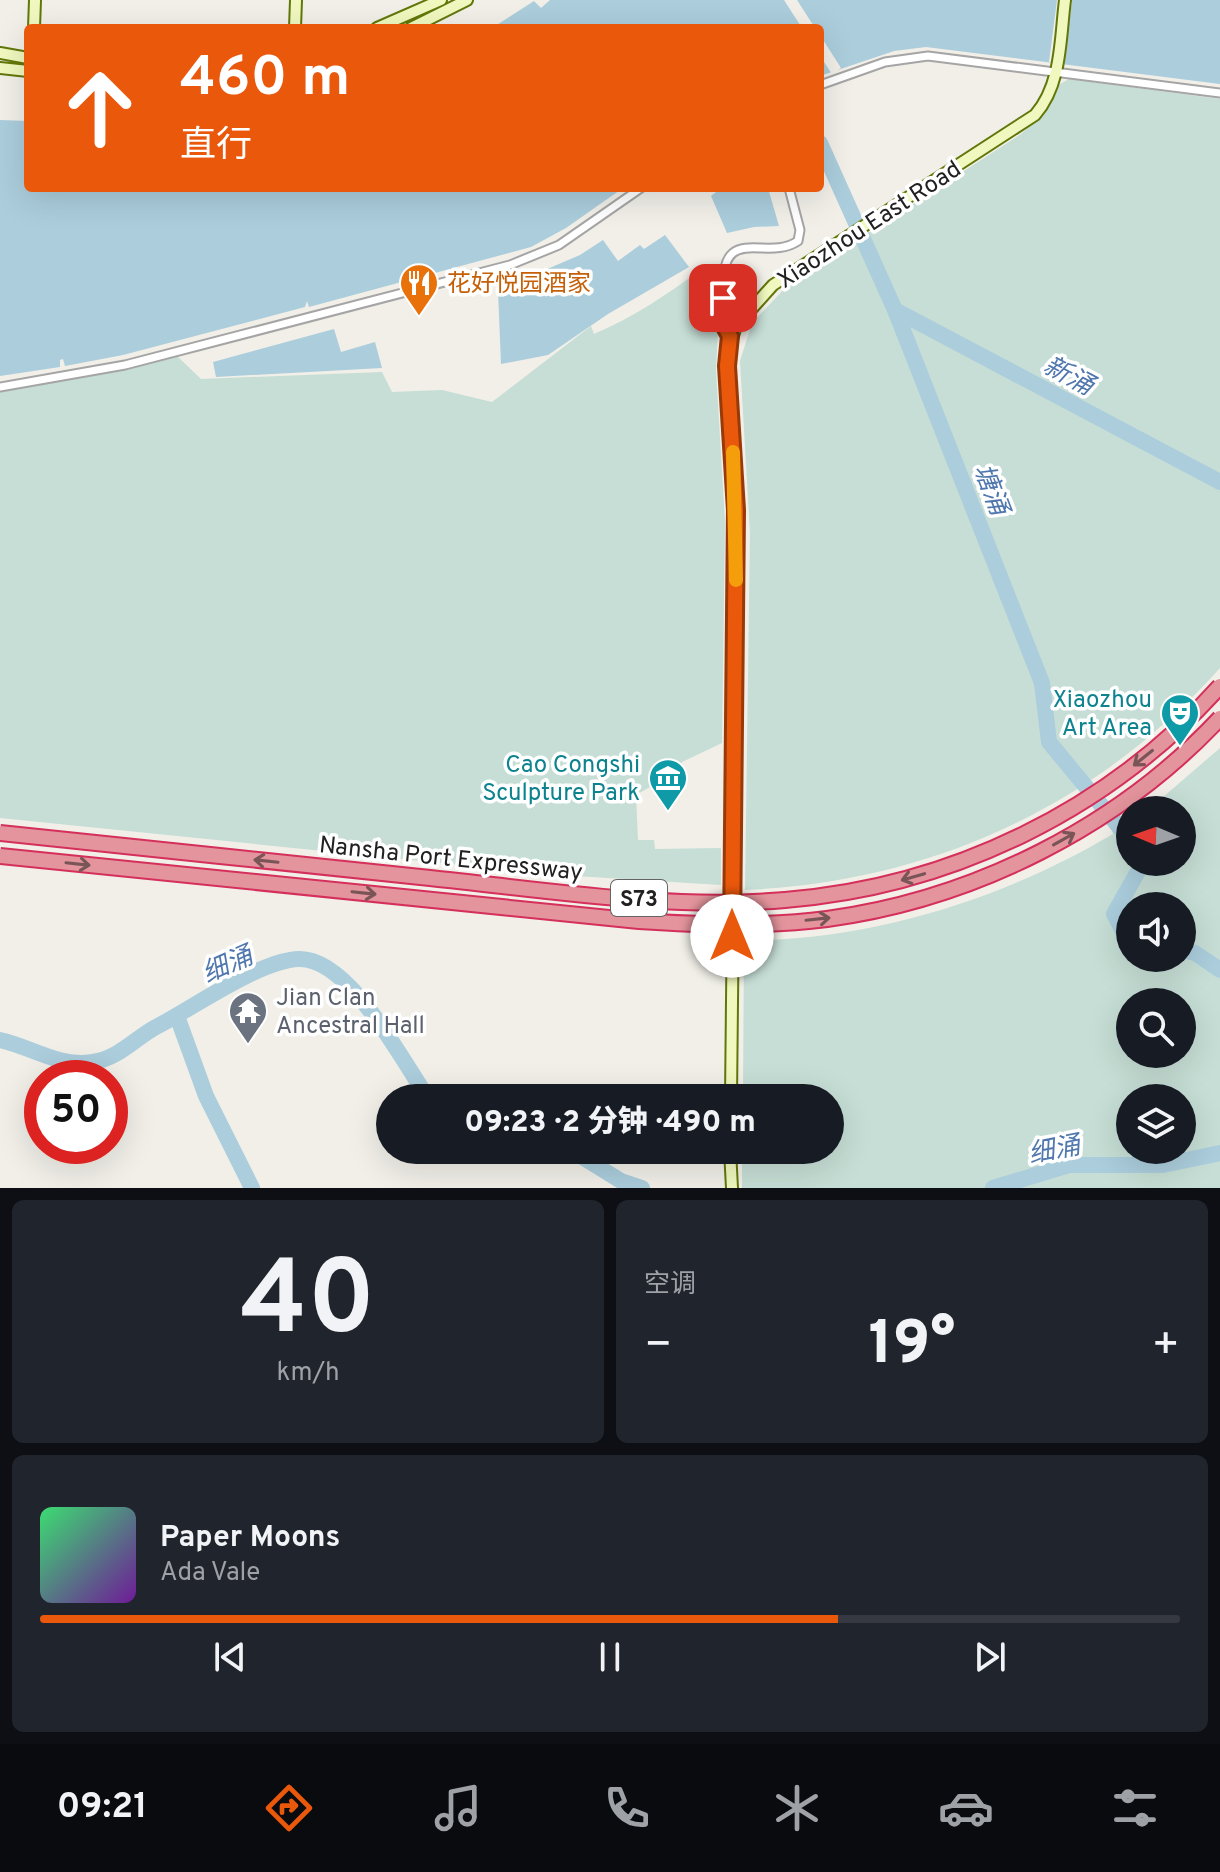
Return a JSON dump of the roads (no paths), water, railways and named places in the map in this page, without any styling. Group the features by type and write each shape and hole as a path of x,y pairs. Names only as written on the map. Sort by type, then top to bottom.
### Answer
{"highway":[{"name":"Nansha Port Expressway","path":"0,833 626,897 743,902 817,897 910,878 967,860 1028,832 1090,797 1136,764 1220,686"},
{"name":"Nansha Port Expressway","path":"0,856 599,918 720,924 826,919 914,901 1023,860 1105,814 1172,763 1220,718"}],"main road":[{"path":"34,24 35,0"},
{"path":"295,24 296,0"},
{"path":"386,24 441,0"},
{"path":"419,24 467,0"},
{"name":"Xiaozhou East Road","path":"730,336 764,292 1029,120 1048,97 1057,68 1065,0"},
{"path":"0,53 24,57"},
{"path":"0,68 24,71"},
{"path":"730,336 727,366 737,524 731,1084"},
{"path":"731,1164 732,1188"}],"street":[{"path":"824,84 885,62 916,56 1057,68 1220,93"},
{"path":"0,387 125,365 510,265 559,245 635,192"},
{"path":"730,336 724,321 722,275 725,263 743,249 790,245 798,241 800,230 790,192"}],"water":[{"path":"550,0 1220,0 1220,84 926,47 894,51 824,75 824,24 498,24 534,1 541,8"},
{"path":"0,120 24,121 24,192 617,192 566,228 531,247 309,307 307,301 305,307 123,355 65,366 63,359 60,360 60,367 0,376"},
{"path":"716,192 769,192 779,226 727,233 711,196"},
{"path":"665,235 689,267 608,314 548,355 501,364 498,290 580,255 603,240 618,261 640,245 644,249"},
{"path":"334,329 341,352 375,342 382,368 216,377 213,362"}],"waterway":[{"name":"塘涌","path":"824,152 895,310 1042,683 1049,742 1116,823"},
{"name":"新涌","path":"895,310 1220,482"},
{"name":"塘涌","path":"1126,892 1135,876"},
{"name":"塘涌","path":"1116,910 1116,918"},
{"name":"塘涌","path":"1196,954 1220,970"},
{"name":"细涌","path":"0,1040 68,1062 102,1060 246,976 283,961 299,959 318,963 337,975 355,993 373,1014 419,1084"},
{"path":"177,1016 206,1096 252,1188"},
{"name":"细涌","path":"993,1188 1069,1165 1163,1165 1220,1153"},
{"name":"细涌","path":"594,1164 621,1181 642,1188"}],"place":[{"name":"花好悦园酒家","path":"419,317"},
{"name":"Xiaozhou Art Area","path":"1180,747"},
{"name":"Cao Congshi Sculpture Park","path":"668,812"},
{"name":"Jian Clan Ancestral Hall","path":"248,1045"}]}
